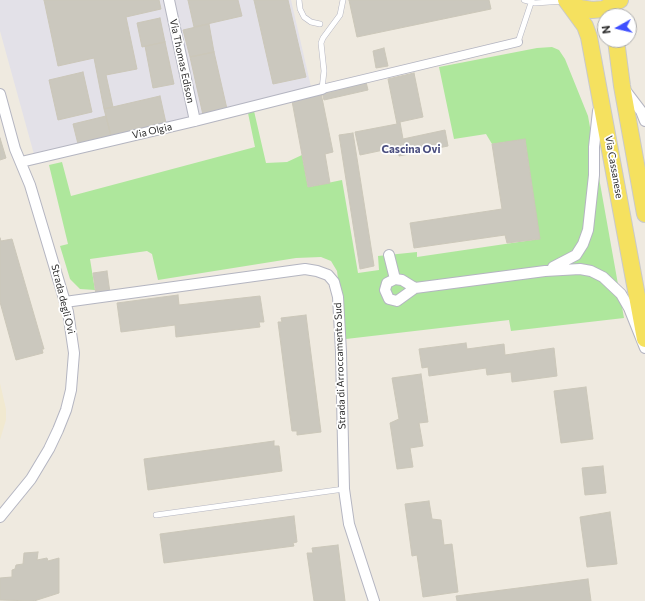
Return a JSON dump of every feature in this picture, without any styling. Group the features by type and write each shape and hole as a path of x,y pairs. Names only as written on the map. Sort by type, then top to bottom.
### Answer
{"main road":[{"path":"566,1 580,8 592,10 618,6"},
{"name":"Via Cassanese","path":"566,1 585,26 589,37 645,339"},
{"path":"617,48 622,86 645,214"}],"street":[{"name":"Via Thomas Edison","path":"169,0 195,121"},
{"path":"322,89 518,42"},
{"path":"622,86 634,101 645,121"},
{"name":"Via Olgia","path":"21,162 322,89"},
{"path":"545,271 576,255 583,244 588,230 594,175 594,147 600,93"},
{"path":"0,94 15,149 21,162"},
{"name":"Strada degli Ovi","path":"0,517 42,463 66,410 71,390 74,353 72,333 65,302 30,185 21,162"},
{"path":"389,255 395,279"},
{"name":"Strada di Arroccamento Sud","path":"65,302 305,269 317,270 328,275 334,282 338,297 341,352 344,490 349,524 374,601"},
{"path":"415,288 402,280 395,279 390,280 385,288 386,295 392,300 401,300 415,288 545,271 580,269 603,277 621,294 629,308 645,348"}],"lane":[{"path":"299,0 300,9 304,17 313,23 320,24"},
{"path":"322,89 324,71 321,50 323,38 337,20 342,8 343,0"},
{"path":"524,0 531,3 566,1"},
{"path":"518,42 531,3"},
{"path":"156,515 344,490"}],"shaded area":[{"path":"0,0 291,0 312,91 35,158 0,31"},
{"path":"0,383 6,409 6,420 0,440"}],"green space":[{"path":"552,47 559,50 565,59 588,116 624,318 511,331 509,320 346,339 337,271 331,261 321,257 296,258 158,280 152,254 147,251 90,259 95,290 80,289 70,279 60,246 68,244 49,165 62,162 71,196 255,147 248,113 254,111 266,163 287,162 302,155 308,187 342,180 358,273 379,270 378,256 417,252 417,257 539,239 525,140 492,144 486,134 454,139 439,67 537,48"}],"building":[{"path":"44,0 159,0 161,9 126,17 137,69 106,75 113,107 104,109 94,58 58,66"},
{"path":"188,0 238,0 242,16 194,27"},
{"path":"254,0 288,0 306,77 273,84"},
{"path":"349,0 489,0 491,9 357,37"},
{"path":"160,18 165,42 142,47 137,23"},
{"path":"209,24 214,52 190,57 183,30"},
{"path":"165,42 174,84 153,88 145,46"},
{"path":"384,48 388,66 376,68 373,51"},
{"path":"214,52 227,109 203,115 190,57"},
{"path":"83,72 92,112 58,120 49,80"},
{"path":"414,73 423,117 400,122 403,139 445,130 448,146 399,156 398,147 360,155 355,132 397,124 388,79"},
{"path":"366,82 368,90 324,100 322,92"},
{"path":"321,93 333,152 325,154 330,183 308,187 292,101"},
{"path":"160,96 166,123 111,136 104,109"},
{"path":"106,116 111,136 78,144 73,124"},
{"path":"353,133 374,266 360,269 339,135"},
{"path":"0,138 6,158 0,160"},
{"path":"525,139 540,239 507,243 505,235 414,248 410,223 502,209 492,144"},
{"path":"0,238 1,241 12,239 44,349 42,349 43,353 16,360 0,302"},
{"path":"107,271 110,293 96,295 93,273"},
{"path":"178,295 179,305 260,296 264,322 259,322 260,327 176,337 175,325 121,332 117,303"},
{"path":"306,315 321,432 297,435 297,431 292,431 278,322 282,322 281,318"},
{"path":"466,343 467,349 504,344 505,355 554,348 557,376 512,382 511,372 487,375 486,368 429,376 428,367 422,368 419,349"},
{"path":"421,374 428,422 419,423 423,446 410,448 413,467 397,469 390,423 399,419 392,378"},
{"path":"586,387 593,439 561,443 554,391"},
{"path":"274,441 274,446 279,446 282,471 148,490 144,459"},
{"path":"603,466 606,493 585,495 582,468"},
{"path":"429,501 432,519 441,520 444,545 452,544 458,592 423,597 417,555 412,556 405,504"},
{"path":"610,512 617,564 587,567 580,517"},
{"path":"294,516 297,542 293,543 294,546 164,563 160,534"},
{"path":"338,545 345,601 314,601 307,553 313,553 312,548"},
{"path":"38,552 37,560 47,558 48,561 59,558 59,593 34,601 0,600 0,578 12,577 12,570 15,569 16,565 23,564 24,553"},
{"path":"588,579 591,601 457,601 456,596"}],"district":[{"name":"Cascina Ovi","path":"411,149"}]}
